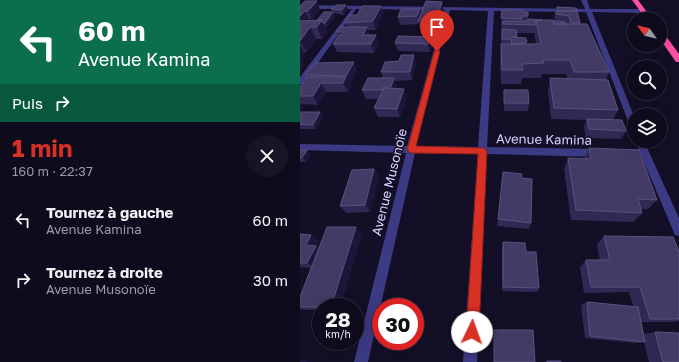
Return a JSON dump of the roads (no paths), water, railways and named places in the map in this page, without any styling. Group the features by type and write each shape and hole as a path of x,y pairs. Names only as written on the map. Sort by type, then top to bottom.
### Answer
{"highway":[{"path":"635,0 644,11"},
{"path":"667,44 679,60"}],"street":[{"path":"300,82 361,0"},
{"path":"584,0 627,108"},
{"path":"300,6 491,10 644,11"},
{"name":"Avenue Musonoïe","path":"361,362 411,150 448,8"},
{"path":"470,362 491,10"},
{"name":"Avenue Kamina","path":"300,147 606,153"},
{"path":"643,148 679,231"},
{"path":"622,153 645,153"}]}
